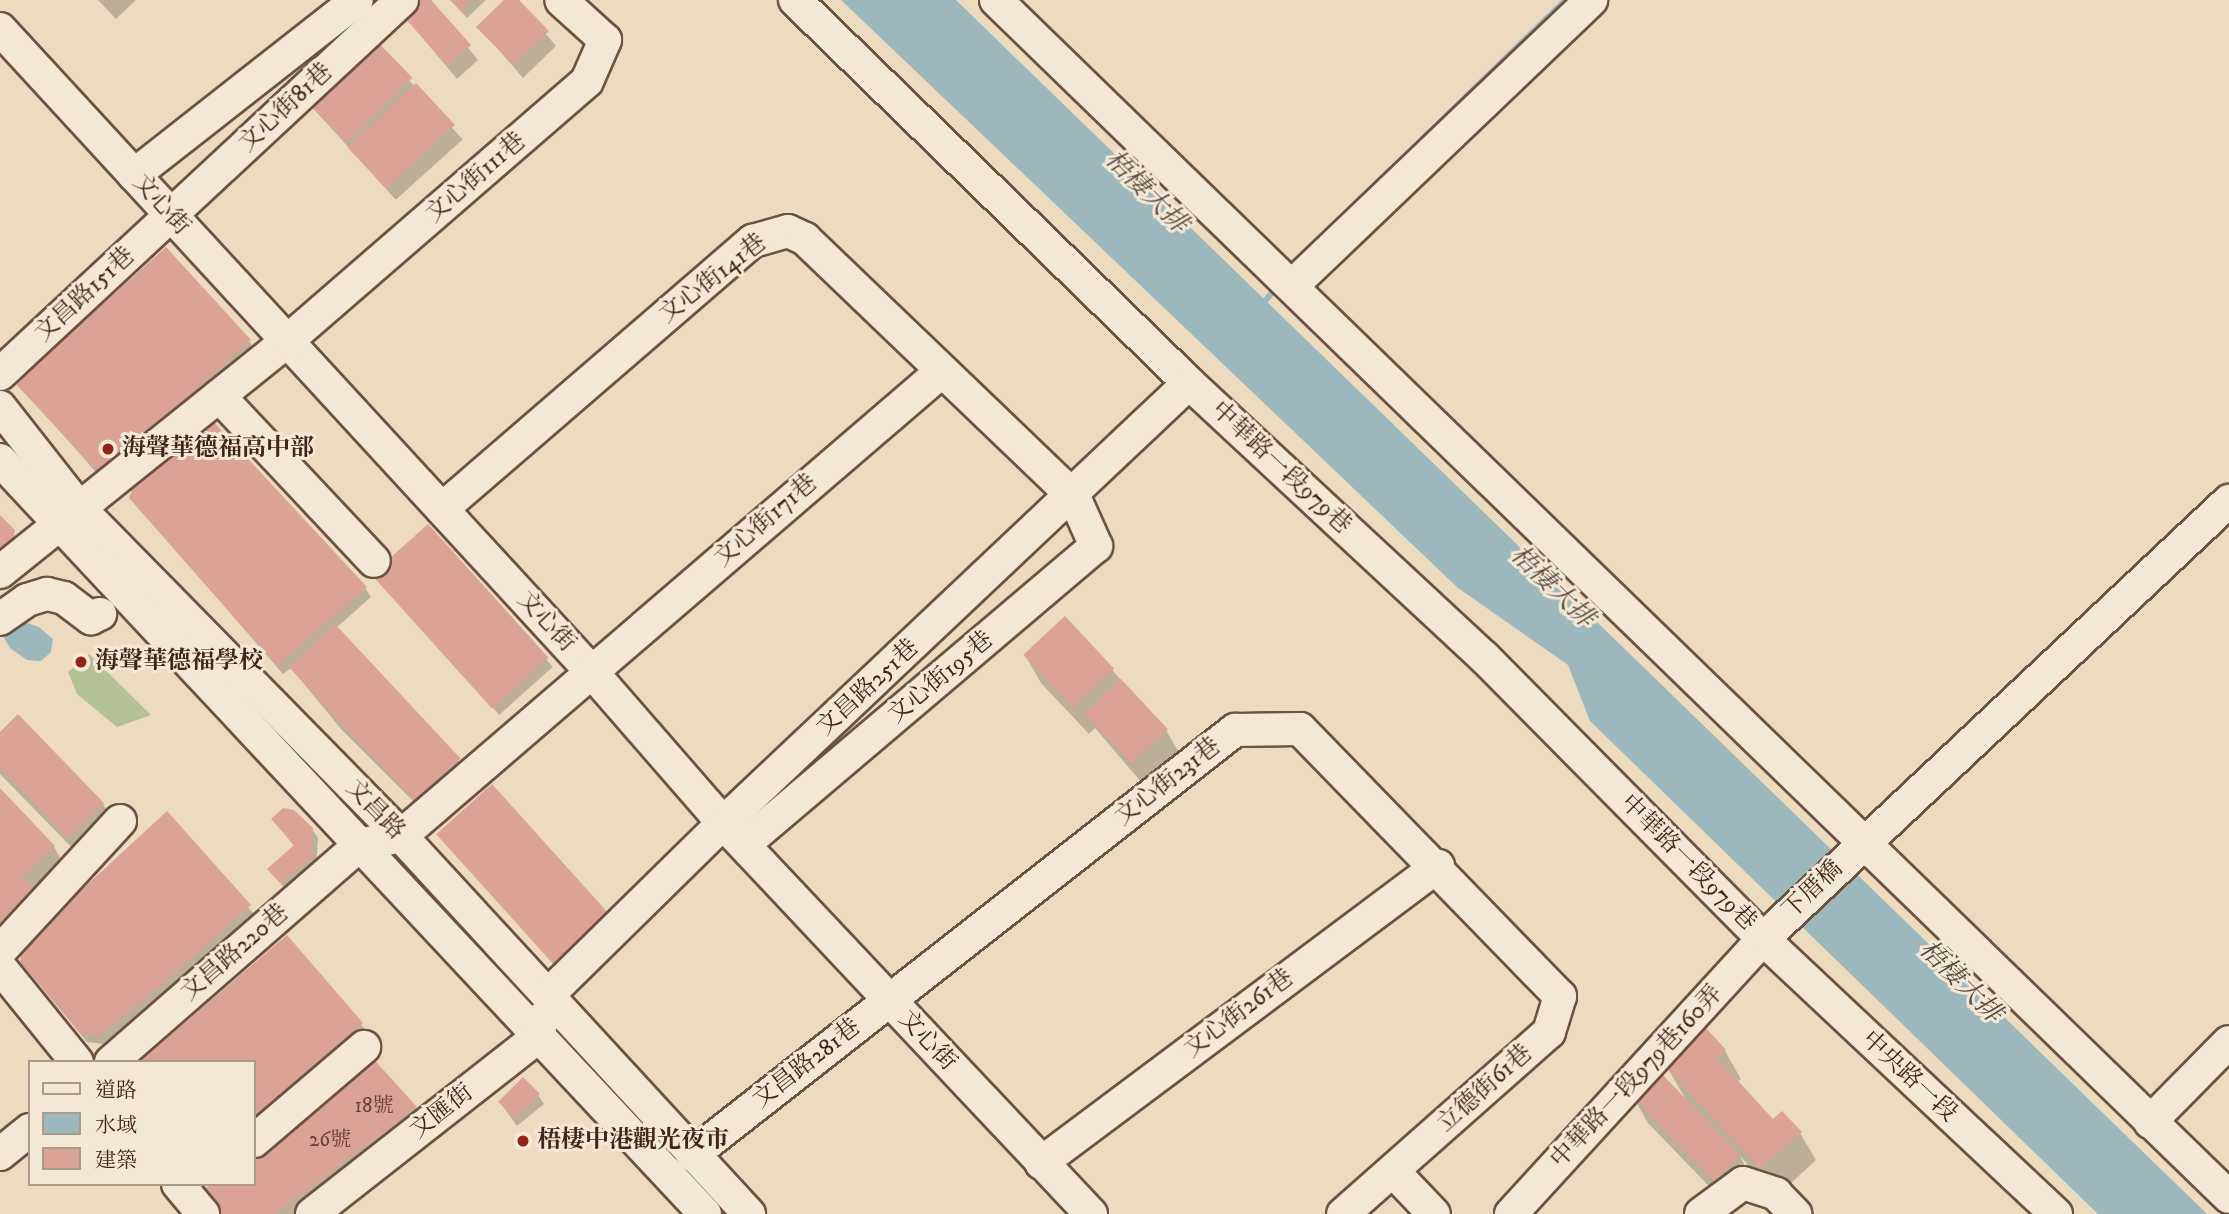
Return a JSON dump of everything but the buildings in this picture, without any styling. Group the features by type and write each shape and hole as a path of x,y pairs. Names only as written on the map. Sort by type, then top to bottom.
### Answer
{"street":[{"path":"134,174 357,0"},
{"name":"文心街81巷","path":"170,215 402,0"},
{"name":"文心街111巷","path":"286,342 587,81 605,40 561,0"},
{"name":"中華路一段979巷","path":"795,0 1189,383 1484,657 1763,939"},
{"path":"996,0 2229,1197"},
{"path":"1292,286 1591,0"},
{"name":"文心街","path":"0,29 591,671 734,833 1091,1214"},
{"name":"文昌路151巷","path":"0,374 170,215"},
{"name":"文心街141巷","path":"442,509 721,267 771,232 788,231 805,239 1073,497"},
{"path":"0,572 286,342"},
{"name":"文心街171巷","path":"401,836 942,371"},
{"name":"文昌路251巷","path":"548,995 734,833 1189,383"},
{"path":"219,397 374,561"},
{"name":"文昌路","path":"0,407 69,517 360,845 705,1214"},
{"name":"文昌路","path":"0,460 69,517 401,836 749,1214"},
{"name":"文心街195巷","path":"734,833 1096,547 1073,497"},
{"name":"下厝橋","path":"1763,939 1863,842 2229,501"},
{"path":"0,618 27,600 47,594 64,598 91,618 100,614"},
{"name":"文心街231巷","path":"889,1000 1235,730 1300,729 1438,866 1560,996"},
{"path":"0,951 120,821"},
{"path":"360,845 401,836"},
{"name":"文昌路220巷","path":"113,1060 360,845"},
{"name":"文心街261巷","path":"1041,1163 1438,866"},
{"name":"中華路一段979巷160弄","path":"1511,1214 1763,939"},
{"name":"中央路一段","path":"1763,939 2056,1214"},
{"path":"0,967 76,1060"},
{"path":"538,1037 548,995"},
{"name":"立德街61巷","path":"1343,1214 1549,1032 1560,996"},
{"name":"文昌路281巷","path":"692,1155 889,1000"},
{"name":"文匯街","path":"312,1214 538,1037"},
{"path":"2150,1122 2229,1042"},
{"path":"256,1139 365,1047"},
{"path":"0,1154 28,1132"},
{"path":"1393,1171 1434,1214"},
{"path":"1701,1214 1743,1183 1776,1194 1795,1214"}],"green space":[{"path":"89,654 151,715 117,727 77,694 68,672"}],"water":[{"name":"梧棲大排","path":"841,0 956,0 2207,1214 2098,1214 1590,721 1568,665 1458,588"},
{"path":"16,619 39,627 53,639 51,652 41,661 27,660 10,648 3,636"}],"waterway":[{"path":"1325,234 1566,0"},
{"path":"1262,304 1278,286"}],"place":[{"name":"海聲華德福高中部","path":"108,449"},
{"name":"海聲華德福學校","path":"81,662"},
{"name":"梧棲中港觀光夜市","path":"523,1141"}]}
